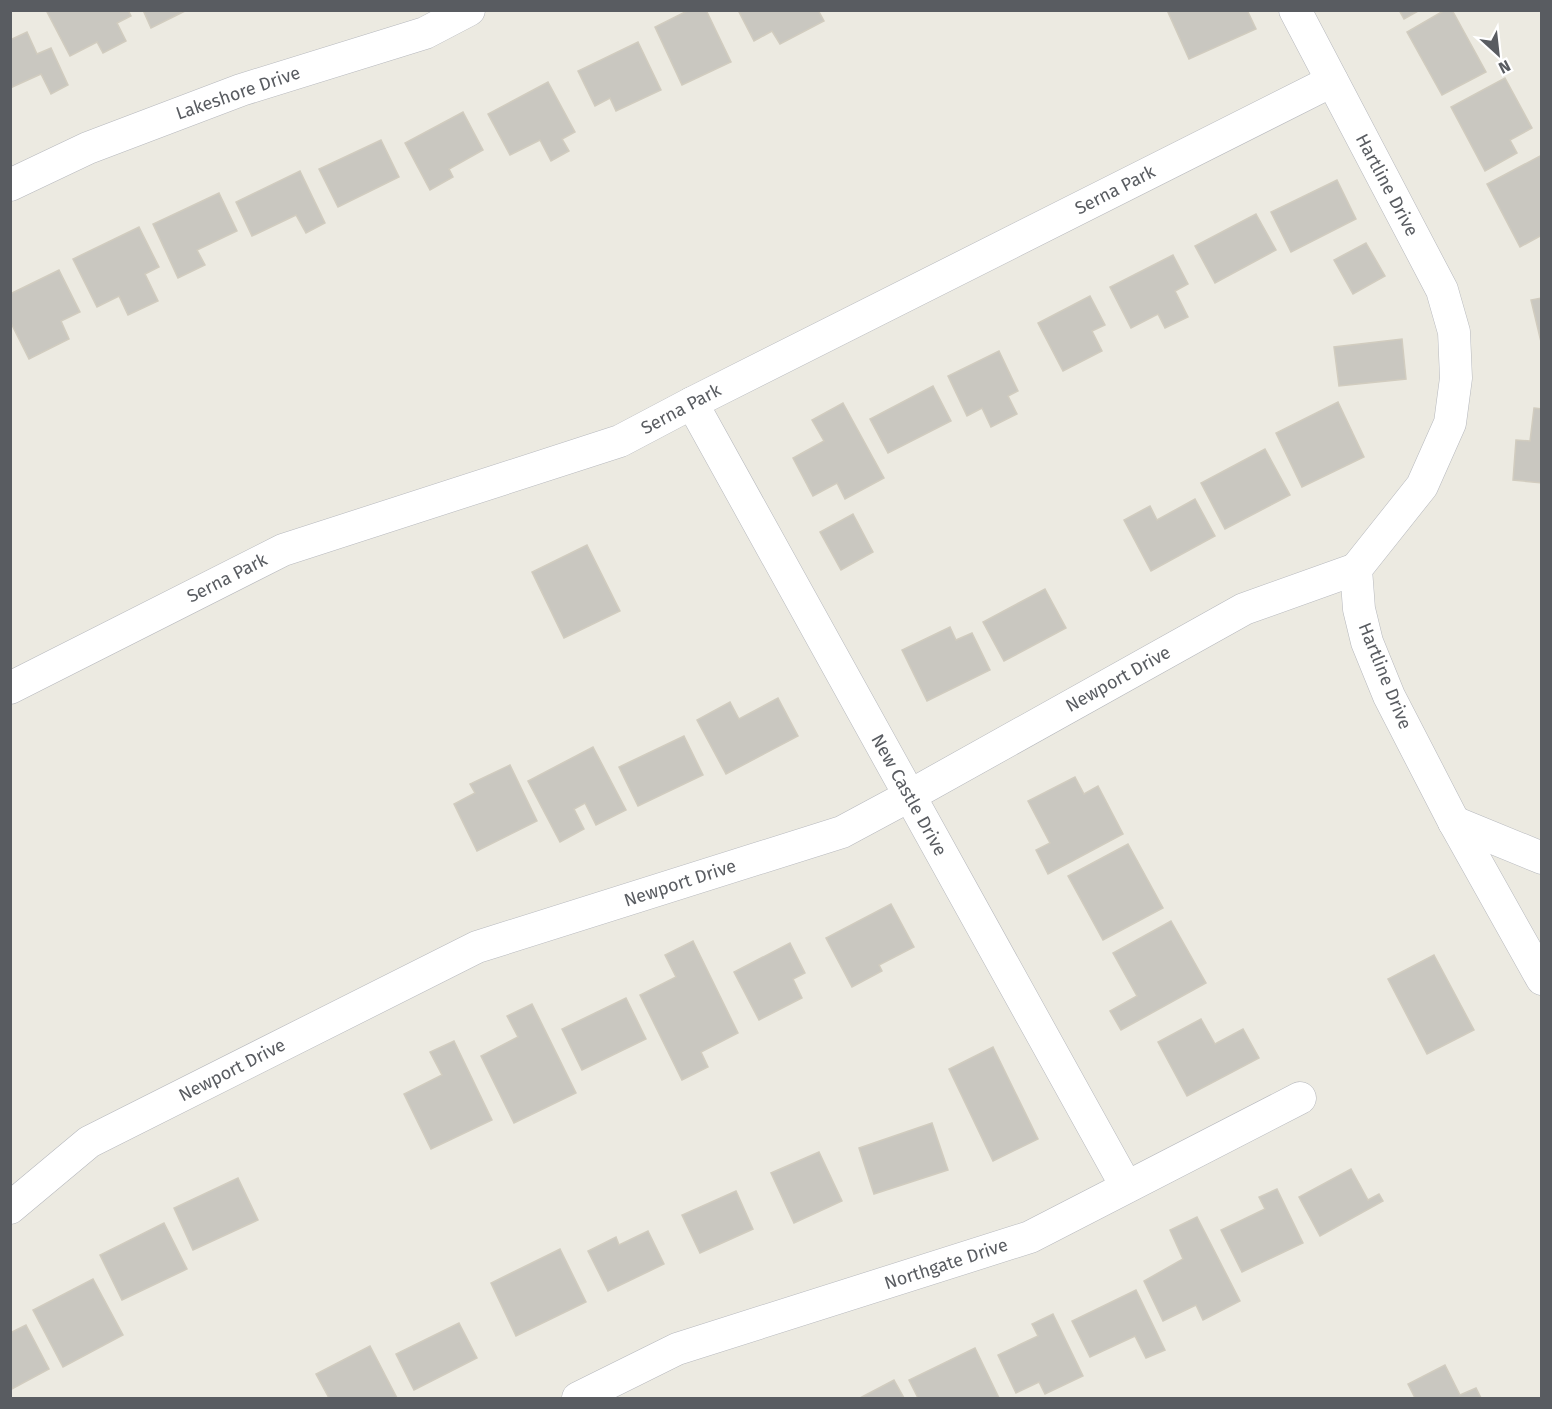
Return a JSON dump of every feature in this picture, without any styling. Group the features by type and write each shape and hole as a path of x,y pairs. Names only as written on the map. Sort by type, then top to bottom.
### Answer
{"street":[{"name":"Lakeshore Drive","path":"10,185 99,144 241,90 425,33 469,10"},
{"name":"Hartline Drive","path":"1295,10 1442,290 1454,332 1456,378 1450,423 1422,486 1356,569 1359,609 1367,642 1389,696 1454,822 1542,979"},
{"name":"Serna Park","path":"10,688 283,550 620,441 1332,81"},
{"name":"New Castle Drive","path":"692,403 1126,1186"},
{"name":"Newport Drive","path":"10,1208 88,1142 477,947 842,832 1244,609 1356,569"},
{"path":"1454,822 1542,858"},
{"name":"Northgate Drive","path":"578,1398 677,1349 1030,1237 1300,1098"}],"building":[{"path":"46,10 128,10 131,16 117,23 126,41 103,53 97,42 70,56"},
{"path":"143,10 187,10 151,28"},
{"path":"689,10 706,10 731,62 682,85 655,27"},
{"path":"738,10 818,10 824,21 780,44 772,31 754,41"},
{"path":"1167,10 1247,10 1256,29 1189,59"},
{"path":"1399,10 1420,10 1404,19"},
{"path":"1445,10 1452,10 1486,72 1442,95 1407,32"},
{"path":"27,32 37,54 51,48 68,85 51,94 41,74 10,88 10,40"},
{"path":"638,42 661,90 616,111 610,98 595,106 578,71"},
{"path":"1505,78 1532,128 1510,140 1517,153 1485,171 1451,107"},
{"path":"548,82 575,132 562,139 569,151 551,161 540,140 510,155 488,114"},
{"path":"463,112 483,150 449,169 453,177 430,190 405,143"},
{"path":"381,140 399,177 338,207 319,169"},
{"path":"1542,155 1542,235 1520,247 1487,184"},
{"path":"300,171 325,223 306,233 296,215 252,236 236,202"},
{"path":"1337,180 1356,219 1291,252 1271,212"},
{"path":"219,193 237,231 197,250 205,265 178,278 153,224"},
{"path":"1256,214 1276,250 1215,283 1195,246"},
{"path":"139,227 159,267 145,274 158,301 128,315 119,296 97,307 73,259"},
{"path":"1366,243 1385,276 1353,294 1334,260"},
{"path":"1173,255 1188,284 1175,291 1188,317 1165,328 1158,314 1131,328 1110,287"},
{"path":"59,270 80,312 61,321 69,339 29,359 10,321 10,294"},
{"path":"1090,296 1105,325 1092,331 1102,351 1063,371 1038,323"},
{"path":"1542,298 1542,346 1531,300"},
{"path":"1402,339 1406,379 1339,386 1334,347"},
{"path":"999,351 1018,391 1008,396 1017,414 991,427 982,408 967,416 948,376"},
{"path":"933,386 951,421 888,453 870,419"},
{"path":"1338,402 1364,457 1302,487 1276,433"},
{"path":"843,403 884,478 845,499 837,483 813,496 793,458 824,441 812,420"},
{"path":"1534,408 1542,409 1542,483 1513,480 1516,440 1530,441"},
{"path":"1265,449 1290,495 1225,529 1201,483"},
{"path":"1195,499 1215,536 1151,571 1124,520 1150,506 1157,520"},
{"path":"853,514 873,552 841,570 820,532"},
{"path":"587,545 620,611 564,638 532,572"},
{"path":"1045,589 1066,628 1004,661 983,622"},
{"path":"950,627 956,640 972,633 990,670 927,701 902,650"},
{"path":"778,698 798,736 726,774 697,720 730,702 739,719"},
{"path":"684,736 703,775 638,806 619,767"},
{"path":"593,747 626,810 596,825 585,803 574,809 584,829 560,842 528,781"},
{"path":"510,765 537,821 477,851 454,804 475,793 470,784"},
{"path":"1075,777 1084,794 1098,786 1123,834 1048,874 1036,850 1050,843 1028,801"},
{"path":"1128,844 1163,908 1103,940 1068,876"},
{"path":"891,904 914,947 879,965 882,971 852,987 826,938"},
{"path":"1171,921 1206,983 1121,1030 1110,1011 1137,996 1113,953"},
{"path":"693,941 738,1033 701,1052 708,1067 682,1080 640,995 676,977 665,955"},
{"path":"790,943 805,973 793,979 802,998 759,1020 734,972"},
{"path":"1434,955 1474,1030 1427,1054 1388,979"},
{"path":"626,998 646,1039 582,1070 562,1029"},
{"path":"532,1004 576,1093 514,1123 481,1056 518,1037 507,1016"},
{"path":"1201,1019 1215,1044 1243,1029 1259,1058 1187,1096 1158,1042"},
{"path":"454,1041 492,1120 431,1149 404,1094 442,1075 430,1052"},
{"path":"993,1047 1038,1139 993,1161 949,1069"},
{"path":"932,1123 948,1170 874,1194 859,1148"},
{"path":"819,1152 842,1201 794,1223 771,1173"},
{"path":"1351,1169 1368,1200 1379,1194 1383,1201 1320,1236 1299,1197"},
{"path":"238,1178 258,1220 193,1250 174,1208"},
{"path":"1277,1189 1303,1243 1242,1272 1221,1230 1265,1209 1259,1197"},
{"path":"736,1191 753,1229 700,1253 682,1215"},
{"path":"1197,1217 1240,1301 1203,1320 1196,1305 1163,1321 1144,1281 1183,1259 1170,1230"},
{"path":"164,1223 187,1269 122,1300 100,1255"},
{"path":"648,1231 664,1264 608,1291 588,1251 616,1237 619,1245"},
{"path":"560,1249 586,1302 516,1336 491,1283"},
{"path":"93,1279 123,1335 63,1367 33,1310"},
{"path":"1136,1290 1165,1350 1146,1358 1135,1336 1090,1357 1072,1321"},
{"path":"1053,1314 1083,1376 1045,1394 1039,1382 1016,1393 998,1355 1038,1336 1032,1324"},
{"path":"459,1323 477,1358 414,1390 396,1354"},
{"path":"26,1325 49,1369 10,1390 10,1333"},
{"path":"370,1346 397,1398 329,1398 316,1374"},
{"path":"975,1348 999,1398 918,1398 909,1380"},
{"path":"1445,1365 1460,1395 1476,1388 1481,1398 1415,1398 1408,1384"},
{"path":"894,1380 904,1398 860,1398"}]}
